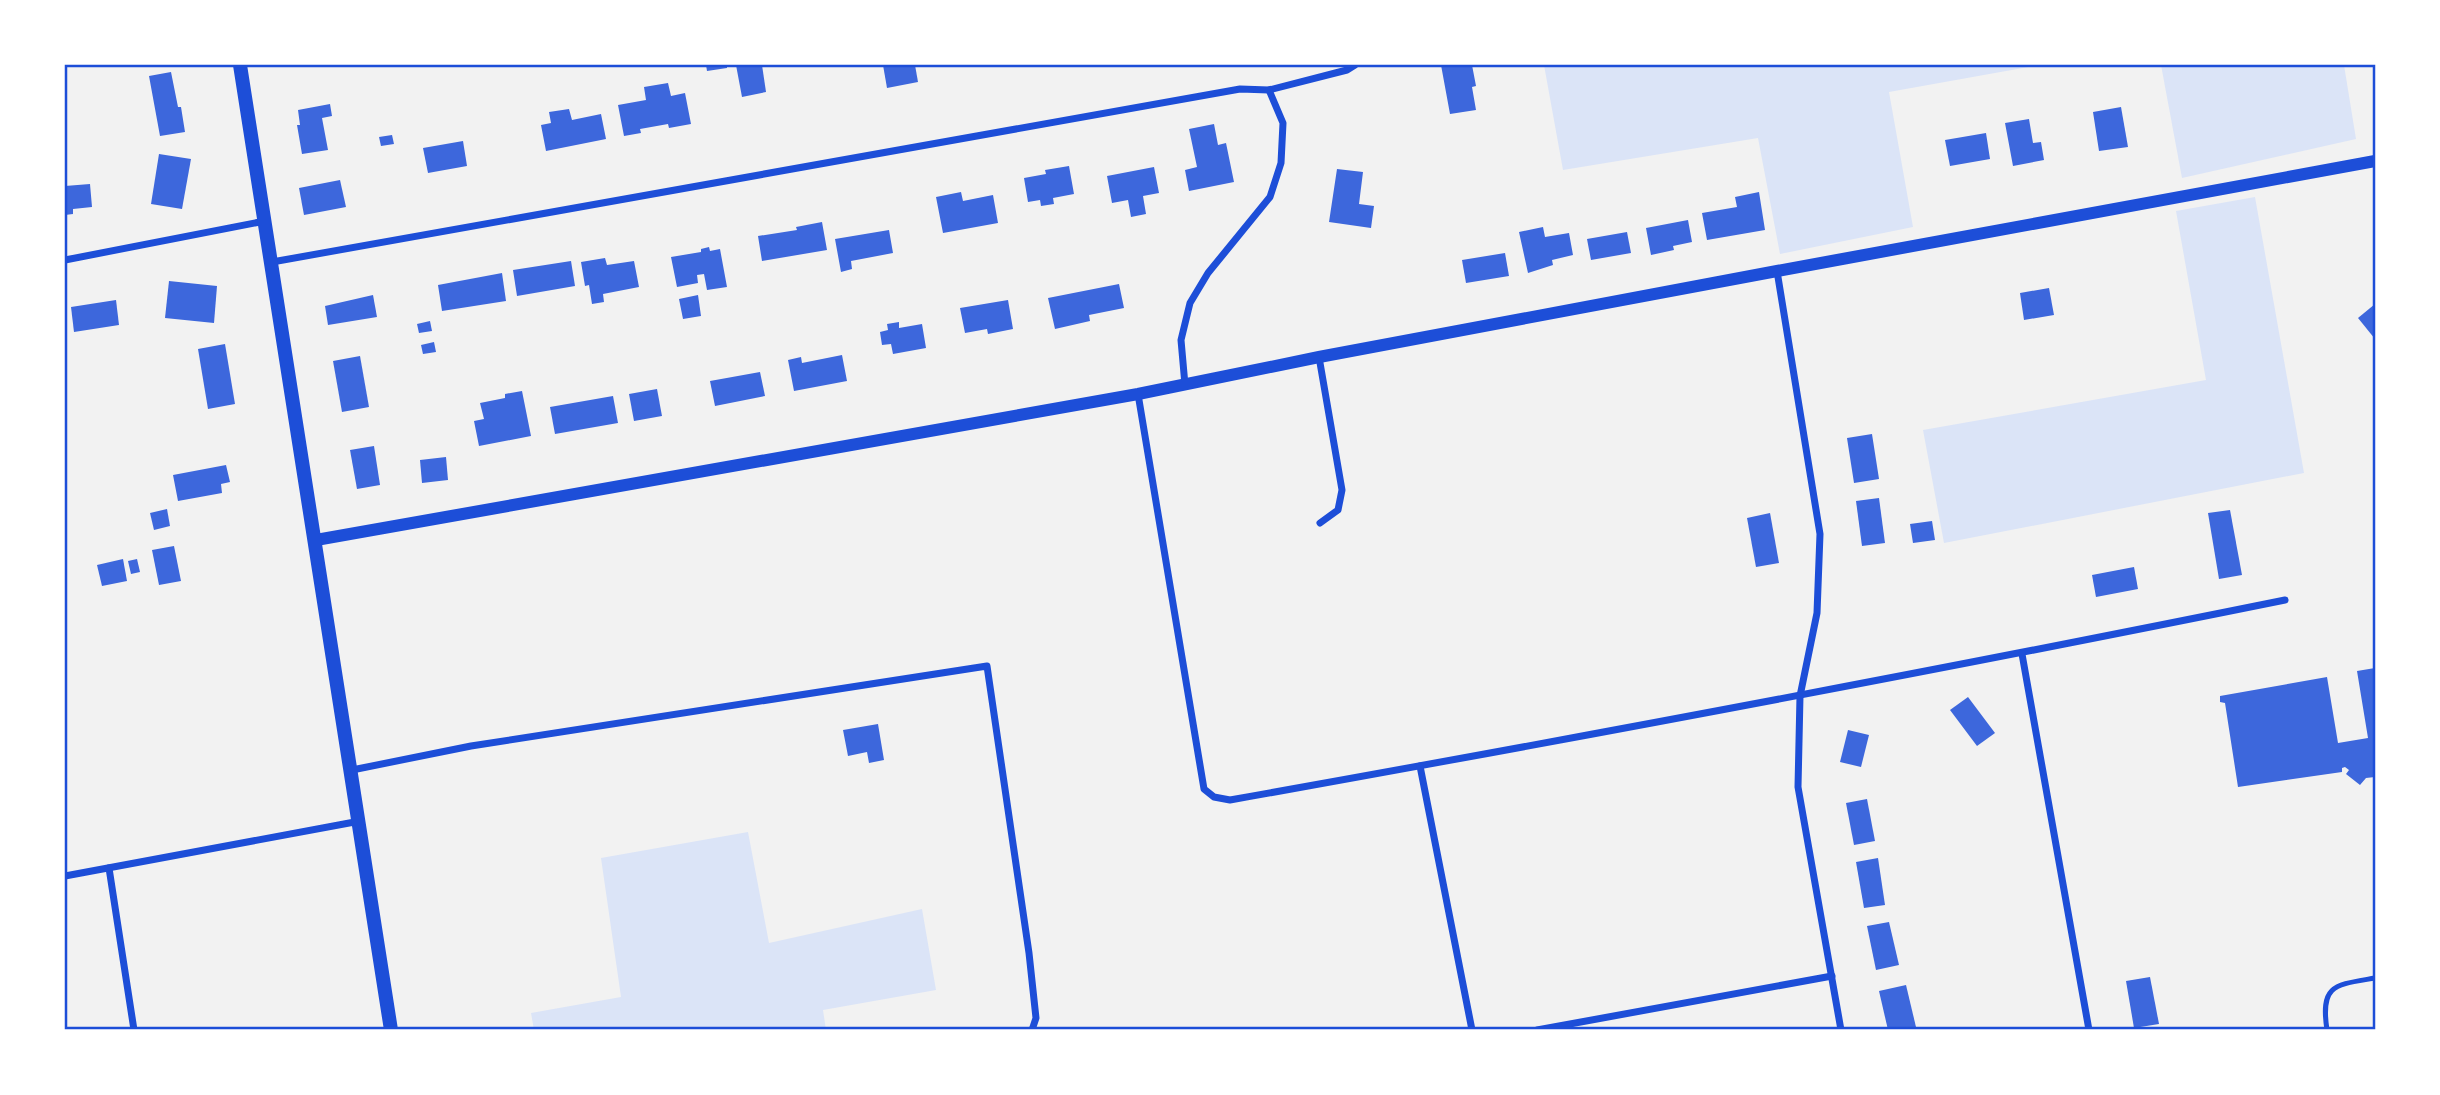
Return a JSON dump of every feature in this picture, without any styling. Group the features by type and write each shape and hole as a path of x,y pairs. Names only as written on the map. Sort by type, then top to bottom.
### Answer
{"main road":[{"path":"240,65 391,1030"}],"street":[{"path":"272,262 1240,89 1269,90 1348,70 1355,65"},
{"path":"1185,384 1181,340 1189,303 1208,273 1270,198 1281,163 1283,123 1269,90"},
{"path":"316,540 1138,394 1319,357 2375,161"},
{"path":"65,260 265,221"},
{"path":"1777,271 1820,534 1817,614 1800,696 1798,788 1841,1030"},
{"path":"1319,357 1342,490 1338,510 1320,523"},
{"path":"1138,394 1204,789 1214,797 1230,800 1800,696 2285,600"},
{"path":"2022,653 2089,1030"},
{"path":"352,769 471,746 987,666 1029,953 1036,1018 1032,1030"},
{"path":"1420,766 1472,1030"},
{"path":"65,876 360,821"},
{"path":"109,868 134,1030"},
{"path":"1537,1030 1832,976"}],"lane":[{"path":"2327,1030 2324,1009 2329,993 2340,984 2375,978"}],"shaded area":[{"path":"1544,65 2040,65 1889,92 1913,227 1780,254 1758,138 1563,170"},
{"path":"2161,65 2344,65 2356,139 2182,178"},
{"path":"2255,197 2304,473 1944,543 1923,430 2206,380 2176,211"},
{"path":"748,832 769,943 922,909 936,990 823,1010 826,1030 534,1030 531,1013 621,997 601,858"}],"building":[{"path":"706,65 727,65 727,68 707,71"},
{"path":"736,65 762,65 766,92 742,97"},
{"path":"883,65 915,65 918,82 887,88"},
{"path":"1441,65 1472,65 1476,86 1472,87 1476,110 1450,114"},
{"path":"171,72 185,132 160,136 149,76"},
{"path":"668,83 671,96 685,93 691,124 669,128 668,124 640,129 641,133 624,136 618,105 646,100 644,87"},
{"path":"330,104 332,116 322,118 328,150 302,154 297,125 300,125 298,110"},
{"path":"2121,107 2128,147 2099,151 2093,112"},
{"path":"569,109 572,120 601,114 606,139 546,151 541,125 551,123 549,112"},
{"path":"2029,119 2033,143 2041,142 2044,160 2013,166 2005,123"},
{"path":"1214,124 1218,145 1226,143 1234,182 1189,191 1185,170 1197,167 1189,129"},
{"path":"1986,133 1990,159 1950,166 1945,140"},
{"path":"392,135 394,144 381,146 379,137"},
{"path":"463,141 467,166 428,173 423,148"},
{"path":"159,154 191,159 182,209 151,204"},
{"path":"1069,166 1074,194 1053,198 1054,204 1041,206 1040,200 1028,202 1024,178 1046,174 1045,170"},
{"path":"1154,167 1159,193 1143,196 1146,214 1131,217 1128,200 1112,203 1107,176"},
{"path":"1337,169 1363,172 1359,204 1374,206 1371,228 1329,222"},
{"path":"340,180 346,207 304,215 299,188"},
{"path":"90,184 92,207 73,209 73,214 65,215 65,186"},
{"path":"961,192 963,201 993,195 998,223 943,233 936,197"},
{"path":"1759,192 1765,230 1707,240 1702,213 1737,207 1735,197"},
{"path":"1688,220 1692,242 1673,246 1674,250 1651,255 1646,228"},
{"path":"822,222 827,250 762,261 758,236 797,230 796,227"},
{"path":"1543,227 1545,237 1569,233 1573,255 1552,260 1553,265 1528,273 1519,232"},
{"path":"889,230 893,253 851,261 852,269 841,272 835,239"},
{"path":"1627,232 1631,253 1591,260 1587,239"},
{"path":"709,247 710,251 720,249 727,287 707,290 704,274 697,275 698,283 677,287 671,257 701,252 701,249"},
{"path":"1505,253 1509,276 1466,283 1462,260"},
{"path":"605,258 607,265 634,261 639,287 603,294 604,302 592,304 589,285 585,286 581,262"},
{"path":"571,261 575,286 517,296 513,270"},
{"path":"502,273 506,301 442,311 438,285"},
{"path":"169,281 217,286 214,323 165,318"},
{"path":"1119,284 1124,308 1089,315 1090,321 1055,329 1048,298"},
{"path":"2049,288 2054,315 2024,320 2020,293"},
{"path":"373,295 377,317 328,325 325,306"},
{"path":"698,295 701,316 683,319 679,299"},
{"path":"116,300 119,325 74,332 71,307"},
{"path":"1008,300 1013,329 988,334 987,329 965,333 960,308"},
{"path":"2375,304 2375,339 2358,318"},
{"path":"430,321 432,331 419,333 417,324"},
{"path":"899,322 899,328 922,324 926,348 893,354 891,344 882,345 880,332 888,330 887,324"},
{"path":"434,342 436,352 423,354 421,345"},
{"path":"225,344 235,404 208,409 198,349"},
{"path":"842,355 847,381 794,391 788,360 801,357 802,363"},
{"path":"360,356 369,407 342,412 333,361"},
{"path":"760,372 765,396 715,406 710,381"},
{"path":"657,389 662,416 634,421 629,394"},
{"path":"522,391 531,436 479,446 474,421 484,419 480,403"},
{"path":"613,396 618,423 555,434 550,407"},
{"path":"1872,434 1879,479 1854,483 1847,438"},
{"path":"374,446 380,485 357,489 350,450"},
{"path":"446,457 448,480 422,483 420,460"},
{"path":"226,465 230,482 221,484 222,493 178,501 173,475"},
{"path":"1879,498 1885,543 1862,546 1856,501"},
{"path":"167,509 170,526 154,530 150,513"},
{"path":"2230,510 2242,575 2219,579 2208,513"},
{"path":"1770,513 1779,563 1756,567 1747,518"},
{"path":"1932,521 1935,540 1913,543 1910,524"},
{"path":"174,546 181,581 159,585 152,550"},
{"path":"123,559 127,581 102,586 97,565"},
{"path":"137,559 140,572 131,574 128,561"},
{"path":"2134,567 2138,589 2096,597 2092,575"},
{"path":"2375,668 2375,777 2366,778 2360,785 2346,774 2349,770 2345,767 2342,772 2238,787 2225,703 2220,702 2220,696 2327,677 2338,743 2368,738 2357,671"},
{"path":"1968,697 1995,733 1977,746 1950,710"},
{"path":"878,724 884,760 869,763 867,752 848,756 843,730"},
{"path":"1848,730 1869,735 1861,767 1840,762"},
{"path":"1867,799 1875,841 1854,845 1846,803"},
{"path":"1878,858 1885,905 1864,908 1856,862"},
{"path":"1889,922 1899,965 1876,970 1867,926"},
{"path":"2150,977 2159,1024 2134,1028 2126,981"},
{"path":"1906,985 1916,1027 1888,1030 1879,991"}]}
